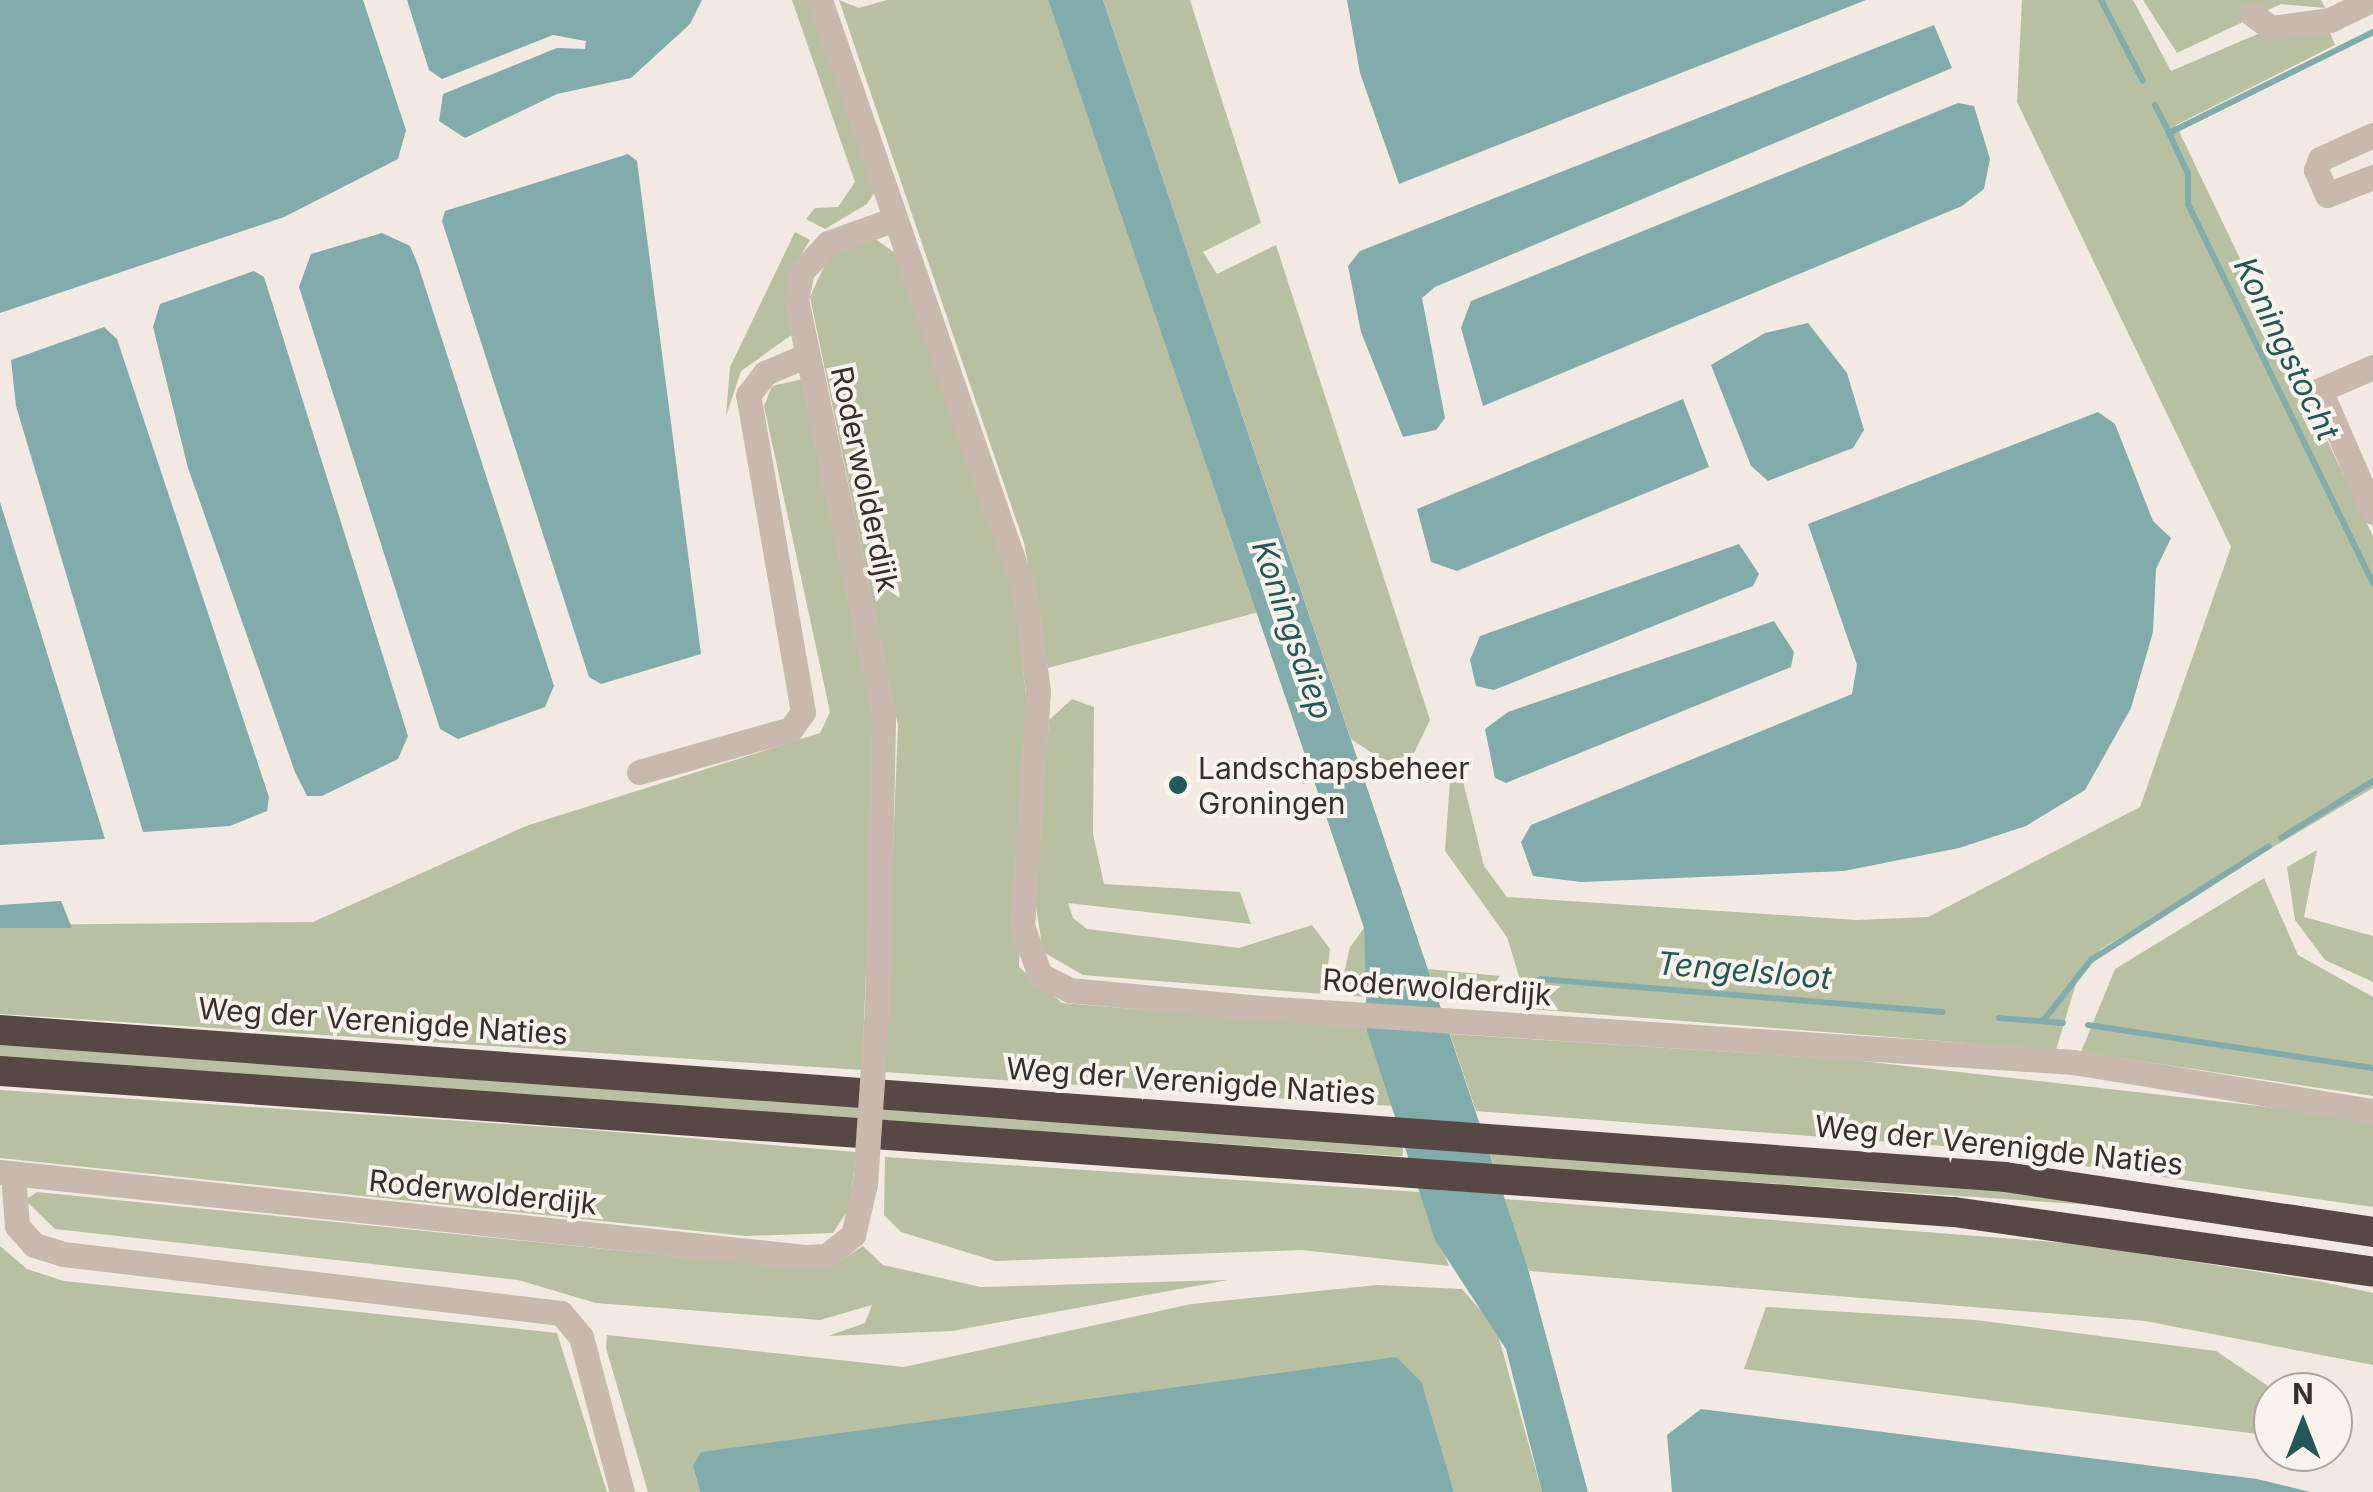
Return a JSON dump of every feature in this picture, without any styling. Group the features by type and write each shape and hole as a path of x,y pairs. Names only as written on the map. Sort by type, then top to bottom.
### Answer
{"highway":[{"name":"Weg der Verenigde Naties","path":"0,1030 1498,1138 2093,1186 2373,1232"},
{"path":"0,1072 1512,1178 2056,1222 2373,1272"}],"street":[{"name":"Roderwolderdijk","path":"820,0 998,506 1034,643 1027,954 1069,990 1454,1022 2073,1062 2373,1112"},
{"path":"2252,14 2271,28 2330,20 2371,0"},
{"path":"2373,134 2320,159 2316,170 2327,195 2373,177"},
{"name":"Roderwolderdijk","path":"622,1492 581,1337 561,1313 63,1254 34,1245 17,1226 7,1173 805,1257 826,1256 853,1235 865,1184 877,1010 883,712 796,299 802,271 828,243 894,219"},
{"name":"Roderwolderdijk","path":"639,772 791,729 803,712 748,396 765,373 805,356"},
{"path":"2373,367 2320,390 2373,512"}],"green space":[{"path":"792,0 815,0 879,185 867,204 825,229 806,219 815,208 838,207 855,182"},
{"path":"839,0 859,8 887,0 1048,0 1259,612 1048,668 1024,543"},
{"path":"1103,0 1190,0 1261,223 1203,252 1217,274 1276,245 1430,720 1413,755 1384,761 1351,739"},
{"path":"2022,0 2133,0 2171,71 2286,22 2330,33 2335,45 2176,125 2373,536 2373,788 2101,949 2078,977 2056,1050 1529,1009 1507,937 1445,851 1450,780 1463,781 1484,866 1507,897 1857,920 1928,917 2140,807 2231,547 2017,102"},
{"path":"2143,0 2321,0 2325,8 2281,4 2177,53"},
{"path":"795,232 810,240 793,268 793,334 741,371 726,416 730,367"},
{"path":"875,239 904,259 1015,596 1027,704 1019,967 1062,1003 1367,1028 1393,1106 884,1072 898,725 810,297 831,251"},
{"path":"803,379 876,728 862,1070 0,1014 0,925 313,922 526,826 820,733 830,712 764,406 772,386"},
{"path":"1072,699 1094,707 1093,834 1104,884 1240,892 1251,924 1068,903 1073,918 1087,929 1239,948 1312,925 1330,949 1324,994 1083,975 1043,952 1035,900 1049,720"},
{"path":"2317,850 2304,917 2373,936 2373,982 2325,960 2295,920 2287,867"},
{"path":"2264,878 2298,955 2373,997 2373,1096 2081,1052 2115,969"},
{"path":"1364,928 1367,997 1339,995 1350,947"},
{"path":"1428,969 1500,976 1479,1003 1439,1001"},
{"path":"1450,1034 1853,1060 2373,1119 2373,1207 1944,1146 1476,1111"},
{"path":"0,1042 860,1102 859,1118 0,1058"},
{"path":"0,1090 580,1129 856,1152 850,1207 833,1233 745,1236 0,1158"},
{"path":"882,1104 1404,1140 1403,1156 881,1120"},
{"path":"1488,1148 2036,1192 2138,1208 1494,1165"},
{"path":"885,1157 1420,1192 1449,1266 1302,1250 995,1261 901,1232 884,1215"},
{"path":"37,1192 805,1269 828,1269 863,1246 883,1265 981,1287 1228,1280 952,1331 828,1336 865,1323 872,1305 820,1320 596,1303 518,1280 55,1229 25,1200"},
{"path":"1505,1199 2079,1244 2318,1281 2373,1293 2373,1365 2145,1321 1529,1271"},
{"path":"0,1246 27,1269 64,1281 557,1333 607,1492 0,1492"},
{"path":"1377,1285 1462,1289 1496,1328 1542,1492 1454,1492 1422,1383 693,1466 700,1492 648,1492 606,1348 607,1335 904,1367 1191,1304"},
{"path":"1766,1307 1975,1320 2216,1351 2253,1376 2253,1433 1744,1369"}],"water":[{"path":"0,0 363,0 406,130 398,159 284,217 0,313"},
{"path":"407,0 702,0 690,24 631,78 557,94 465,138 439,121 443,94 557,48 585,49 586,41 553,35 442,79 429,70"},
{"name":"Koningsdiep","path":"1048,0 1103,0 1527,1265 1588,1492 1542,1492 1506,1349 1435,1240 1367,1031 1364,928"},
{"path":"1347,0 1866,0 1399,184 1360,73"},
{"path":"1934,25 1952,68 1435,287 1422,298 1445,418 1436,430 1403,437 1361,332 1348,266 1360,251"},
{"path":"1958,103 1974,106 1990,159 1984,189 1962,206 1483,406 1461,328 1471,301"},
{"path":"628,154 637,161 701,654 601,684 589,677 442,221 445,211"},
{"path":"382,233 410,246 418,265 554,686 545,707 458,739 440,729 299,287 311,254"},
{"path":"254,271 264,277 408,736 398,759 322,796 307,796 295,772 188,468 153,327 160,304"},
{"path":"1808,323 1847,373 1864,430 1853,448 1768,481 1751,466 1711,365 1765,333"},
{"path":"104,327 117,339 269,797 267,811 230,826 143,832 16,406 11,360"},
{"path":"1683,399 1709,467 1457,571 1431,562 1417,509"},
{"path":"2098,412 2115,424 2153,521 2171,538 2156,569 2153,632 2131,708 2085,790 2026,826 1959,848 1844,871 1581,882 1533,876 1521,842 1531,825 1852,694 1857,665 1808,524"},
{"path":"0,502 105,839 0,845"},
{"path":"1739,544 1759,574 1753,586 1494,690 1476,686 1470,660 1480,636"},
{"path":"1774,621 1794,652 1791,667 1506,783 1495,778 1485,729 1508,712"},
{"path":"61,901 72,928 0,928 0,905"},
{"path":"1396,1357 1422,1383 1454,1492 700,1492 693,1466 701,1452"},
{"path":"1701,1409 2257,1479 2310,1492 1672,1492 1667,1435"}],"waterway":[{"path":"2101,0 2143,81"},
{"path":"2155,105 2169,133 2373,32"},
{"name":"Koningstocht","path":"2169,133 2188,174 2188,204 2373,583"},
{"name":"Koningstocht","path":"2281,838 2373,781"},
{"name":"Koningstocht","path":"2043,1021 2091,960 2269,846"},
{"name":"Tengelsloot","path":"1540,979 1943,1012"},
{"name":"Tengelsloot","path":"1999,1018 2063,1023"},
{"name":"Tengelsloot","path":"2088,1025 2373,1068"}],"place":[{"name":"Landschapsbeheer Groningen","path":"1178,785"}]}
